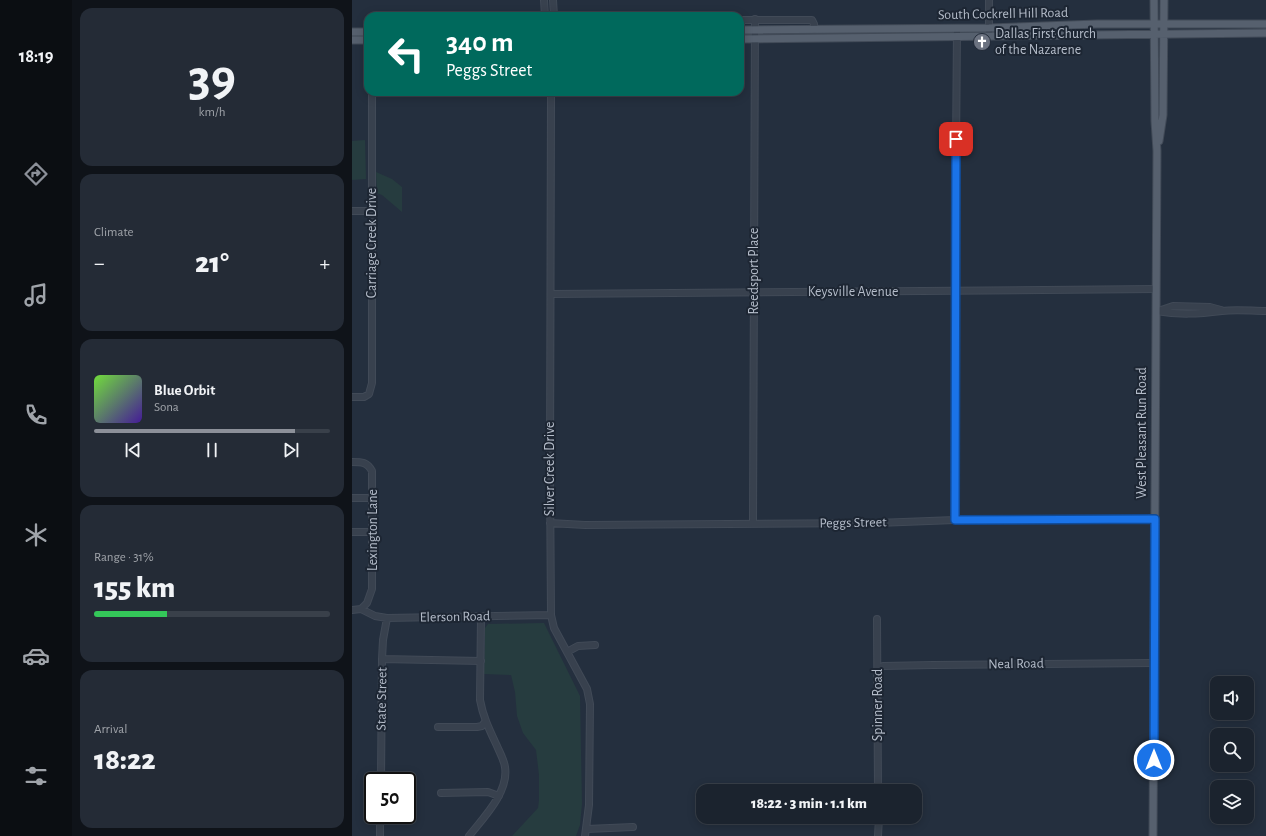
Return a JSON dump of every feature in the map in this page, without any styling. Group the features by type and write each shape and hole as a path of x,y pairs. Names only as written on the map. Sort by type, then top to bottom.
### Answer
{"main road":[{"name":"West Pleasant Run Road","path":"1153,836 1157,151 1154,121 1154,0"},
{"name":"West Pleasant Run Road","path":"1157,151 1163,115 1164,0"},
{"name":"South Cockrell Hill Road","path":"744,30 989,28 1154,24 1266,24"},
{"path":"352,32 364,32"},
{"name":"South Cockrell Hill Road","path":"744,39 1266,33"},
{"path":"352,40 364,40"}],"street":[{"path":"544,0 545,12"},
{"path":"553,0 554,12"},
{"path":"989,0 989,36"},
{"name":"Reedsport Place","path":"753,524 755,19"},
{"path":"744,20 812,20 814,30"},
{"path":"955,520 957,28"},
{"name":"Carriage Creek Drive","path":"352,397 364,397 369,394 372,383 372,96"},
{"name":"Silver Creek Drive","path":"551,96 550,523 552,615 554,628 587,689 590,704 589,805 585,836"},
{"path":"352,211 373,211"},
{"name":"Keysville Avenue","path":"551,294 1156,289"},
{"path":"1156,311 1173,306 1210,307 1223,311 1266,311"},
{"name":"Lexington Lane","path":"352,462 361,462 369,466 372,471 372,589 367,603 361,609"},
{"path":"352,498 373,498"},
{"name":"Peggs Street","path":"550,523 585,525 753,524 877,523 955,520 1155,519"},
{"path":"352,532 373,532"},
{"path":"352,610 361,609"},
{"name":"Elerson Road","path":"361,609 375,616 387,618 552,615"},
{"path":"469,836 499,796 505,779 505,766 485,722 480,700 481,617"},
{"name":"State Street","path":"381,772 382,659 383,640 387,618"},
{"name":"Spinner Road","path":"877,619 878,784"},
{"path":"567,652 578,646 595,644"},
{"path":"382,659 481,661"},
{"name":"Neal Road","path":"878,670 883,666 1155,663"},
{"path":"438,727 477,728 482,726 485,722"},
{"path":"441,792 488,792 499,796"},
{"path":"380,824 380,836"},
{"path":"878,824 878,836"},
{"path":"587,829 633,827"}],"green space":[{"path":"365,140 366,179 352,180 352,141"},
{"path":"376,172 392,179 402,187 402,212 382,195 377,193"},
{"path":"544,623 580,696 582,804 580,825 576,836 512,836 538,808 539,775 536,750 523,733 517,716 515,692 511,675 484,674 485,628 488,624"}],"place":[{"name":"Dallas First Church of the Nazarene","path":"982,42"}],"route":[{"path":"956,139 955,520 1155,519 1154,760"}]}
